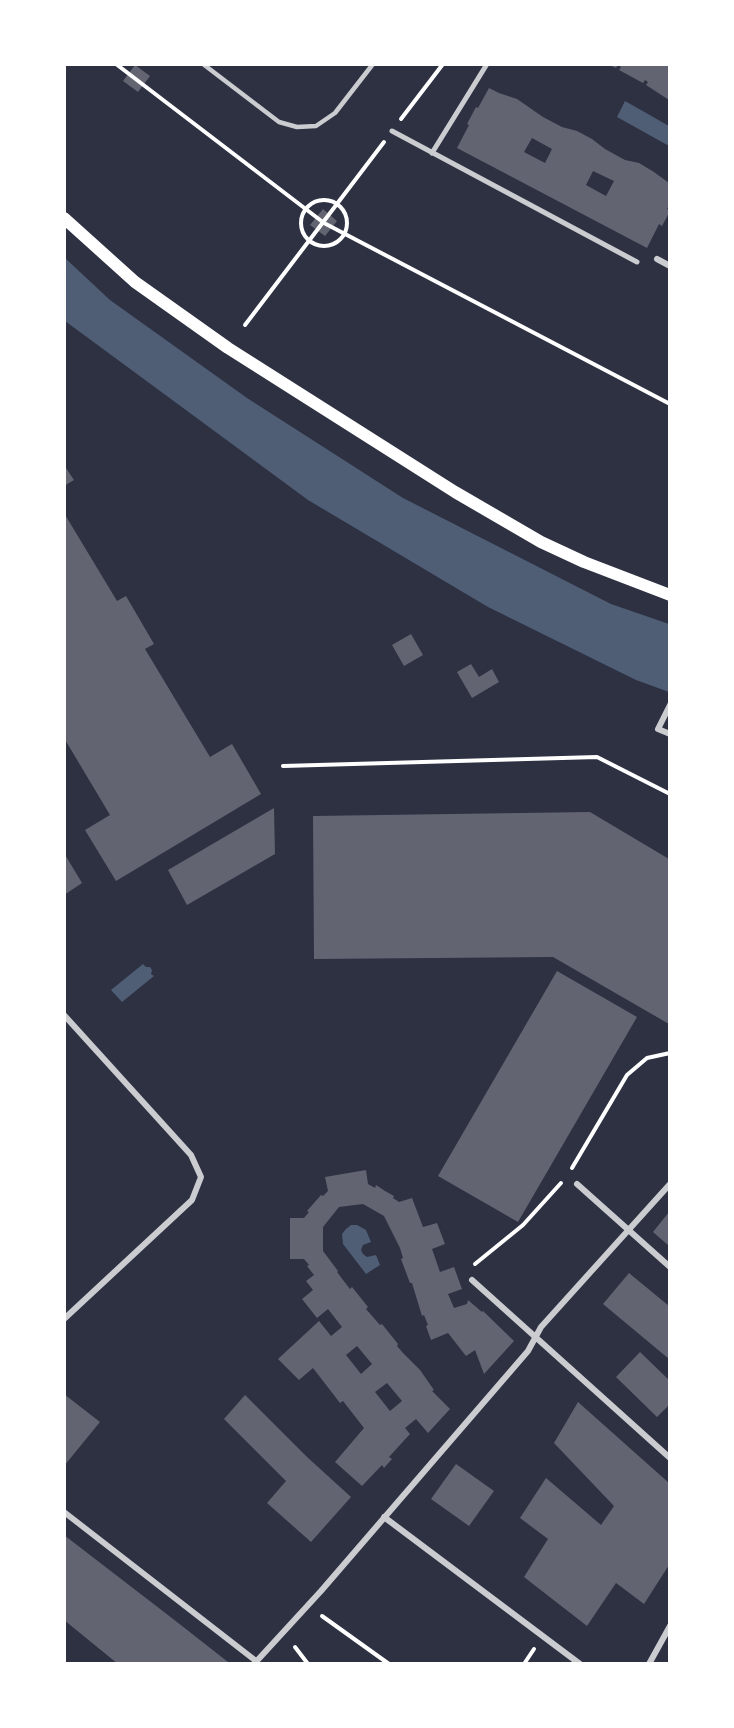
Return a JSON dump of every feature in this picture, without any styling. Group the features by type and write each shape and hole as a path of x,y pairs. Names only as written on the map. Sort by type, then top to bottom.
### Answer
{"main road":[{"path":"64,218 135,282 228,348 455,492 541,542 584,562 669,595"}],"street":[{"path":"432,153 487,64"},
{"path":"392,131 637,261"},
{"path":"657,259 669,266"},
{"path":"669,706 658,729 669,734"},
{"path":"64,1015 191,1155 201,1177 192,1200 64,1319"},
{"path":"577,1184 669,1267"},
{"path":"64,1512 255,1662 315,1598 528,1351 541,1327 669,1184"},
{"path":"472,1280 669,1458"},
{"path":"384,1517 580,1664"},
{"path":"649,1664 669,1626"}],"lane":[{"path":"203,64 279,122 297,127 316,126 335,113 373,64"}],"path":[{"path":"116,64 324,223 669,404"},
{"path":"324,200 338,204 347,221 344,234 329,245 316,244 305,235 301,222 306,209 317,201 324,200"},
{"path":"245,325 324,223"},
{"path":"283,766 597,757 669,794"},
{"path":"467,1271 523,1225 567,1176 627,1076 647,1058 669,1053"},
{"path":"322,1616 389,1664"},
{"path":"295,1647 308,1664"},
{"path":"524,1664 534,1648"}],"water":[{"path":"625,101 669,126 669,146 617,117"},
{"path":"65,258 110,300 247,398 403,498 611,604 669,624 669,692 636,680 488,607 308,500 65,321"},
{"path":"143,964 150,967 151,974 154,976 122,1002 111,990"},
{"path":"351,1225 357,1225 366,1230 371,1242 363,1245 361,1250 367,1257 376,1255 380,1265 366,1274 343,1244 342,1234"}],"building":[{"path":"607,64 669,64 669,100 646,85 648,82 645,80 643,83 619,70 621,67 618,65 616,68"},
{"path":"135,65 150,76 138,92 123,81"},
{"path":"489,88 517,99 543,117 562,127 577,131 625,160 639,163 669,183 667,209 669,213 662,226 659,224 647,248 457,148 469,125 467,124 476,107 478,108","holes":["532,138 552,149 545,163 524,152","593,171 614,181 606,196 586,185"]},
{"path":"323,209 337,221 325,236 310,225"},
{"path":"64,465 74,480 64,486"},
{"path":"64,513 117,601 126,596 154,644 145,649 210,757 232,744 261,794 116,881 85,830 110,815 64,738"},
{"path":"411,634 423,655 404,666 392,645"},
{"path":"471,664 479,677 492,669 499,682 472,698 457,672"},
{"path":"274,808 275,854 187,905 168,870"},
{"path":"590,812 669,859 669,1024 553,957 314,959 313,816"},
{"path":"64,853 82,883 64,895"},
{"path":"557,971 637,1017 518,1222 438,1176"},
{"path":"366,1170 368,1184 375,1188 376,1185 394,1196 393,1198 399,1202 412,1198 423,1227 437,1223 445,1244 432,1249 440,1272 454,1267 462,1289 448,1294 454,1308 467,1304 468,1300 514,1341 484,1374 475,1350 466,1356 448,1333 431,1340 426,1326 428,1325 424,1315 422,1316 412,1283 410,1283 401,1259 403,1258 400,1248 384,1216 363,1204 339,1207 323,1227 323,1251 350,1289 352,1287 368,1307 366,1309 380,1325 382,1324 398,1344 397,1346 420,1370 434,1390 432,1391 450,1409 428,1433 416,1419 405,1428 410,1434 389,1457 392,1459 384,1468 382,1465 362,1486 335,1462 364,1428 343,1401 340,1403 313,1368 299,1380 278,1359 319,1321 331,1336 342,1327 328,1309 317,1318 302,1299 313,1290 306,1281 314,1275 304,1259 290,1259 290,1218 304,1218 321,1195 323,1196 328,1191 325,1177","holes":["357,1346 372,1364 361,1374 346,1355","387,1383 402,1401 390,1411 375,1392"]},
{"path":"669,1212 669,1246 653,1232"},
{"path":"629,1273 669,1306 669,1359 603,1304"},
{"path":"640,1352 669,1380 669,1405 657,1417 616,1377"},
{"path":"64,1394 100,1422 64,1466"},
{"path":"245,1395 351,1497 311,1542 267,1503 286,1481 224,1419"},
{"path":"578,1402 669,1483 669,1565 644,1604 616,1583 587,1626 524,1577 548,1539 520,1518 546,1478 601,1525 614,1506 554,1443"},
{"path":"456,1464 494,1491 469,1526 431,1499"},
{"path":"64,1535 228,1662 227,1664 118,1664 64,1620"}]}
